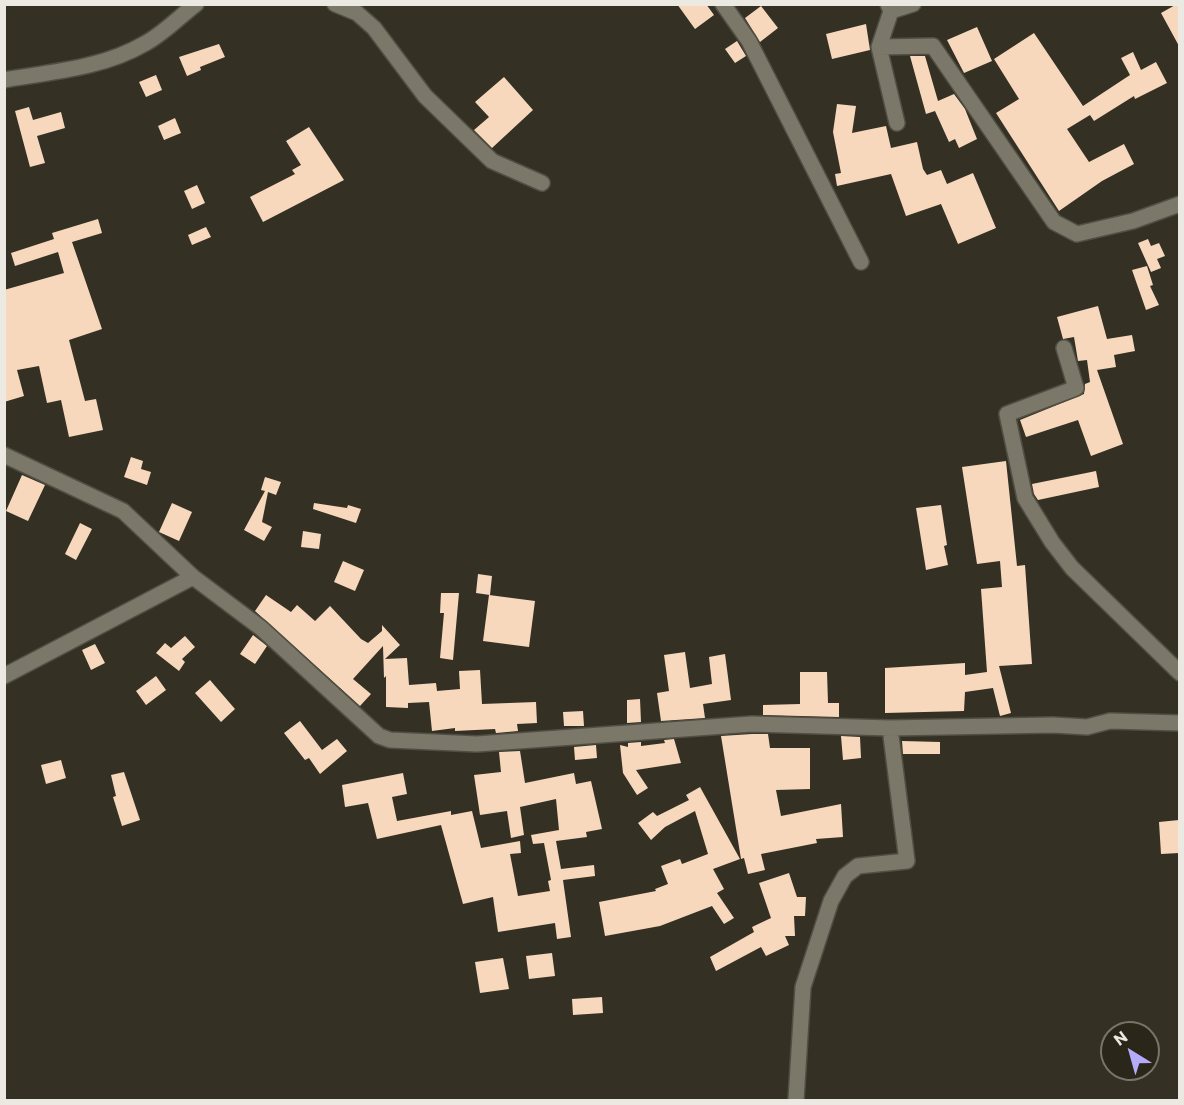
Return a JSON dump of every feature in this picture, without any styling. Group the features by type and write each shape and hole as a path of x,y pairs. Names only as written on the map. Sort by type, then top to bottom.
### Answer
{"street":[{"path":"4,80 93,64 121,56 146,44 196,4"},
{"path":"335,4 357,13 374,28 425,96 492,161 542,183"},
{"path":"723,4 749,41 861,262"},
{"path":"897,123 879,47 889,8 913,4"},
{"path":"879,47 933,46 1054,222 1077,234 1133,221 1179,204"},
{"path":"1064,348 1076,388 1007,414 1025,498 1052,542 1072,568 1179,673"},
{"path":"4,455 123,511 193,577 261,628 379,736 390,740 477,744 752,724 890,728 1053,725 1087,727 1110,721 1179,723"},
{"path":"4,676 193,577"},
{"path":"796,1101 803,987 831,901 845,876 858,866 907,861 890,728"}],"building":[{"path":"677,4 706,4 714,15 695,29"},
{"path":"1179,4 1179,46 1161,13"},
{"path":"761,6 778,28 760,42 745,18"},
{"path":"866,24 870,50 832,59 826,34"},
{"path":"977,27 992,61 964,73 947,40"},
{"path":"1034,33 1083,106 1130,75 1121,58 1133,52 1141,70 1156,62 1167,83 1135,99 1134,96 1094,121 1090,115 1067,129 1089,162 1124,144 1134,164 1102,181 1059,211 996,113 1019,99 994,59"},
{"path":"737,41 746,56 735,63 725,49"},
{"path":"219,44 225,57 200,67 201,70 187,76 179,57"},
{"path":"910,56 925,56 938,101 954,94 965,109 977,139 959,148 955,139 949,142 935,111 926,114"},
{"path":"156,75 162,90 146,97 139,82"},
{"path":"504,77 533,110 492,148 474,130 489,117 475,102"},
{"path":"837,104 856,106 852,133 886,126 891,148 917,142 923,169 927,175 941,170 947,184 973,173 996,228 958,244 941,204 906,216 891,174 837,186 835,174 841,173 833,132"},
{"path":"29,107 33,120 61,112 65,128 37,136 45,163 30,167 15,111"},
{"path":"175,118 181,133 164,140 158,126"},
{"path":"309,127 344,180 263,222 250,197 295,174 292,170 301,165 286,141"},
{"path":"197,185 205,203 192,209 184,191"},
{"path":"98,219 102,233 72,242 102,329 69,340 85,401 96,399 103,430 69,437 61,400 47,403 39,366 17,370 24,396 4,402 4,290 64,273 58,252 15,266 11,253 54,239 52,233"},
{"path":"206,227 211,237 192,245 188,235"},
{"path":"1148,239 1151,246 1159,243 1165,256 1157,259 1161,268 1151,272 1138,243"},
{"path":"1147,266 1153,285 1150,286 1159,305 1146,310 1132,270"},
{"path":"1098,306 1107,339 1132,335 1135,351 1114,355 1116,367 1097,370 1123,444 1091,456 1078,420 1026,437 1020,420 1084,394 1085,384 1090,382 1087,360 1078,361 1074,337 1063,339 1057,317"},
{"path":"131,457 143,461 141,469 151,472 147,485 124,477"},
{"path":"1006,461 1017,566 1025,565 1032,664 999,666 1011,713 1000,716 993,688 965,692 964,711 885,713 885,668 965,663 965,675 987,672 981,589 1002,587 1000,561 977,564 962,467"},
{"path":"1096,471 1099,487 1038,500 1034,494 1032,484"},
{"path":"22,475 45,485 28,521 6,511"},
{"path":"265,477 281,482 276,495 268,492 262,522 272,527 264,541 244,530 265,491 261,490"},
{"path":"172,503 192,512 179,541 159,532"},
{"path":"314,503 347,508 348,505 361,509 356,523 313,509"},
{"path":"941,505 948,565 926,570 916,508"},
{"path":"80,523 92,529 76,560 65,554"},
{"path":"303,531 321,534 319,549 301,547"},
{"path":"343,561 364,570 355,591 334,582"},
{"path":"478,574 492,576 490,595 476,593"},
{"path":"441,593 459,593 453,660 440,658 444,613 440,613"},
{"path":"266,595 291,612 297,605 315,621 330,606 361,639 368,643 382,631 382,625 400,645 385,659 407,658 409,685 436,683 437,691 460,689 459,671 480,670 482,704 536,702 537,723 517,724 518,731 496,733 495,729 455,731 455,728 432,731 429,702 408,703 408,708 386,707 383,646 353,679 371,694 360,706 255,611"},
{"path":"489,595 535,601 529,647 483,641"},
{"path":"253,635 267,646 255,664 240,654"},
{"path":"185,636 195,647 182,659 185,662 179,671 156,653 165,643 171,648"},
{"path":"95,644 105,663 91,670 82,650"},
{"path":"685,652 690,688 712,684 709,657 725,654 731,700 703,704 705,718 661,721 657,693 669,691 664,655"},
{"path":"800,672 827,672 828,703 839,703 839,717 763,715 763,705 800,704"},
{"path":"156,676 166,690 146,705 136,691"},
{"path":"210,680 235,709 221,722 195,693"},
{"path":"640,699 641,722 627,723 627,700"},
{"path":"583,711 584,726 564,726 563,712"},
{"path":"300,721 322,750 337,739 347,751 320,774 309,758 305,760 284,733"},
{"path":"768,734 770,748 810,748 810,789 776,790 781,816 841,804 843,837 816,839 817,843 761,854 765,870 748,874 744,858 741,859 721,736"},
{"path":"841,736 860,737 861,758 843,760"},
{"path":"674,739 681,763 636,770 648,788 637,795 623,773 620,745 628,747 628,743 641,742 641,746 665,743 664,740"},
{"path":"902,741 940,742 940,754 903,754"},
{"path":"596,745 597,758 575,760 574,747"},
{"path":"520,751 525,783 574,773 576,784 591,781 602,829 586,832 587,837 556,841 561,869 594,865 595,876 563,880 571,937 557,939 555,923 498,932 493,897 463,904 441,825 377,839 368,803 345,807 342,785 403,773 407,794 392,797 397,821 451,811 451,815 472,811 481,848 520,841 521,853 510,854 518,896 550,891 548,881 551,880 544,843 533,844 531,835 559,830 556,799 520,807 524,835 511,838 507,811 480,815 474,775 501,772 499,752"},
{"path":"61,760 66,778 46,784 41,765"},
{"path":"124,772 140,820 122,826 113,797 116,796 111,775"},
{"path":"700,787 740,859 713,869 724,889 717,893 734,918 724,924 712,906 660,926 605,936 599,902 656,891 655,889 668,884 661,866 680,859 682,864 708,854 695,811 665,827 651,840 638,823 653,812 657,816 689,800 686,795"},
{"path":"1179,820 1179,853 1161,854 1159,822"},
{"path":"789,873 797,897 806,897 805,916 794,916 795,936 785,936 789,945 766,956 761,947 716,971 710,957 754,932 752,927 771,918 759,883"},
{"path":"552,953 555,976 529,979 526,956"},
{"path":"503,958 509,989 480,993 475,962"},
{"path":"602,997 603,1013 573,1015 572,999"}]}
